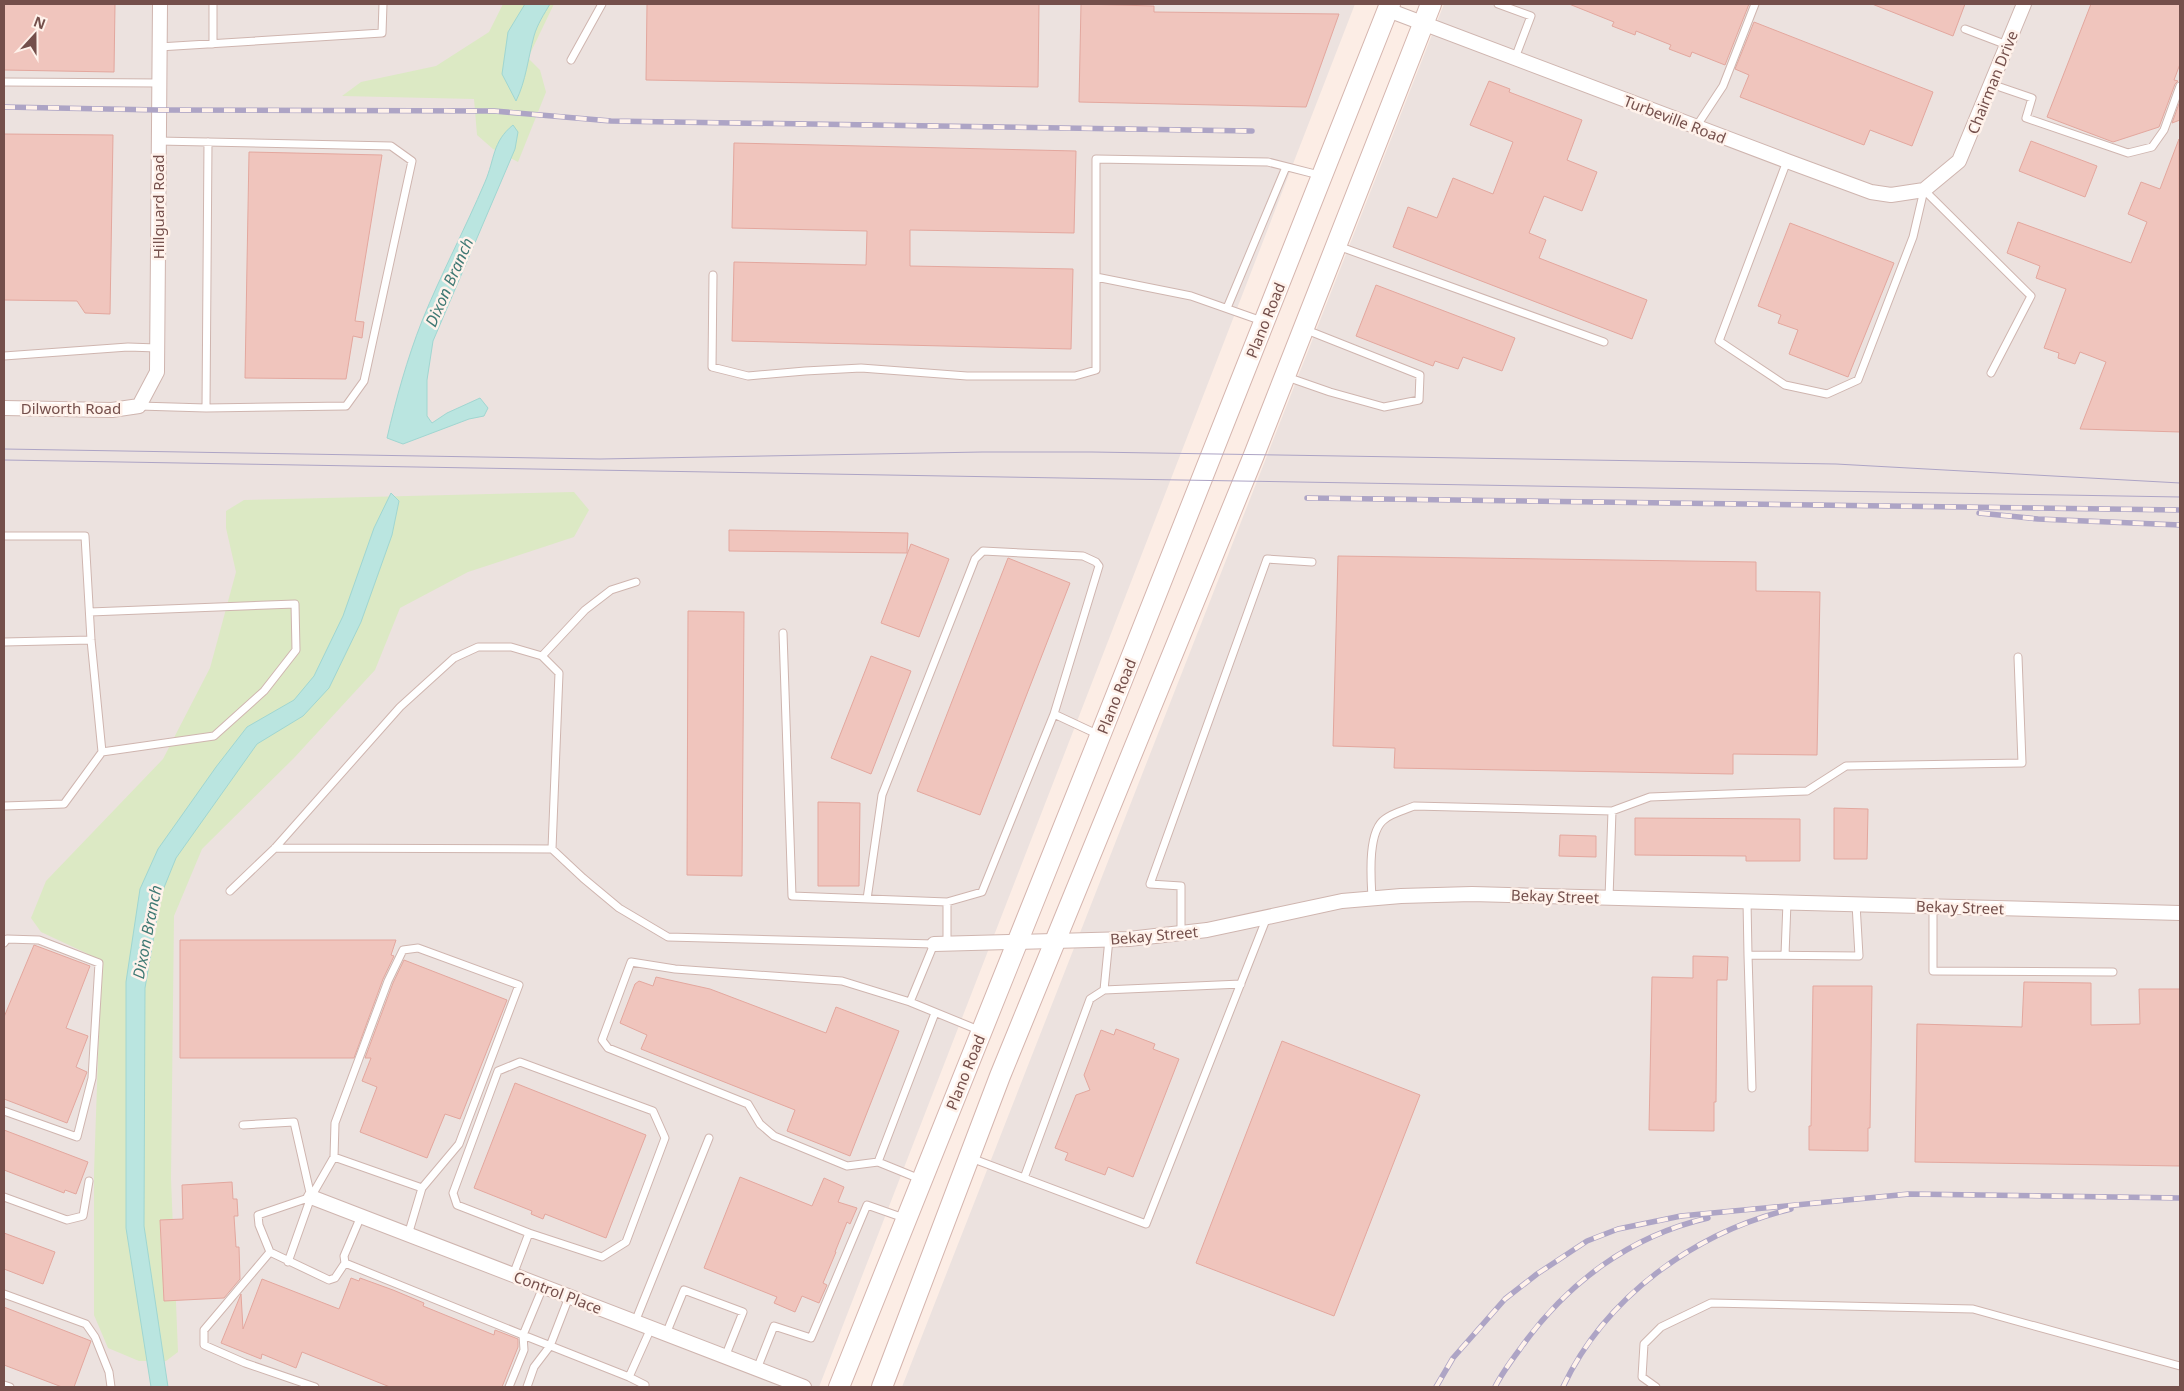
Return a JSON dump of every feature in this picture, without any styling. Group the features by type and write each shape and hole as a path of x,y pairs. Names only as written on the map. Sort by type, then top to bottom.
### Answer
{"main road":[{"path":"882,1387 1056,940 1284,376 1431,4"},
{"name":"Plano Road","path":"839,1387 1018,942 1389,7"}],"street":[{"name":"Hillguard Road","path":"139,406 157,372 160,4"},
{"name":"Chairman Drive","path":"1924,190 1959,161 2024,4"},
{"name":"Turbeville Road","path":"1389,7 1423,24 1514,59 1871,192 1891,195 1924,190"},
{"name":"Dilworth Road","path":"4,408 112,410 139,406"},
{"name":"Bekay Street","path":"941,944 1109,939 1181,933 1208,930 1342,901 1472,894 2180,913"},
{"name":"Control Place","path":"311,1197 804,1387"}],"lane":[{"path":"213,4 213,44"},
{"path":"160,48 382,33 383,4"},
{"path":"571,60 602,4"},
{"path":"1498,4 1531,16 1514,59"},
{"path":"1696,127 1723,86 1755,4"},
{"path":"1965,28 2007,44"},
{"path":"4,82 159,83"},
{"path":"1991,84 2032,98 2026,118 2128,153 2152,147 2164,130 2180,86"},
{"path":"139,406 206,408 346,406 364,381 412,161 391,146 158,141"},
{"path":"206,408 208,142"},
{"path":"713,275 712,367 748,376 805,370 861,368 968,376 1075,376 1096,370 1096,159 1268,162 1322,175"},
{"path":"1787,161 1719,341 1785,385 1828,394 1858,380 1913,237 1924,190"},
{"path":"1227,308 1286,166"},
{"path":"1924,190 2031,296 1991,373"},
{"path":"1335,245 1604,342"},
{"path":"1096,277 1191,296 1264,322"},
{"path":"1284,376 1330,392 1384,407 1419,400 1420,375 1303,328"},
{"path":"4,356 128,348 157,348"},
{"path":"4,536 85,536 91,640 102,752 64,804 4,806"},
{"path":"783,633 792,896 867,899 947,902 982,892 1054,714 1100,566 1083,556 983,551 975,559 882,794 867,899"},
{"path":"1181,933 1181,886 1150,884 1267,559 1312,562"},
{"path":"542,656 584,610 612,590 636,582"},
{"path":"90,612 295,604 296,650 264,691 214,736 102,752"},
{"path":"4,642 91,640"},
{"path":"230,892 275,848 400,707 454,658 478,647 511,647 542,656 559,674 552,849"},
{"path":"1372,898 1371,874 1374,837 1384,819 1414,806 1612,811 1650,797 1807,791 1846,766 2022,763 2018,657"},
{"path":"1054,714 1100,736"},
{"path":"1609,898 1612,811"},
{"path":"275,848 552,849 619,908 668,937 941,944"},
{"path":"1747,901 1752,1088"},
{"path":"910,1002 941,944 947,902"},
{"path":"1786,955 1787,902"},
{"path":"1748,955 1859,956 1856,904"},
{"path":"1934,906 1933,971 2113,972"},
{"path":"970,1157 1146,1224 1267,917"},
{"path":"4,944 7,939 38,940 99,964 92,1078 77,1137 4,1111"},
{"path":"1104,990 1109,939"},
{"path":"288,1262 311,1197 334,1157 335,1123 388,981 403,950 418,948 520,985 459,1144 422,1188 408,1235"},
{"path":"922,1180 878,1162 847,1166 774,1136 760,1124 748,1104 608,1048 602,1040 632,962 676,969 842,981 910,1002 982,1032"},
{"path":"1024,1178 1090,998 1104,990 1241,984"},
{"path":"878,1162 935,1013"},
{"path":"520,1062 653,1111 665,1138 626,1242 602,1257 529,1233 456,1205 453,1193 498,1071 520,1062"},
{"path":"243,1125 294,1122 311,1197"},
{"path":"635,1322 708,1138"},
{"path":"334,1157 422,1188"},
{"path":"4,1197 66,1220 83,1216 89,1181"},
{"path":"311,1197 258,1215 259,1225 270,1252 329,1280 335,1278 345,1263 344,1256 361,1216"},
{"path":"757,1369 774,1326 811,1338 867,1205 906,1219"},
{"path":"513,1275 529,1233"},
{"path":"270,1252 204,1330 204,1344 245,1363 315,1387"},
{"path":"345,1263 630,1377 645,1385 644,1387"},
{"path":"509,1387 524,1350 523,1335 543,1286"},
{"path":"666,1334 684,1290 743,1312 725,1357"},
{"path":"4,1294 86,1324 99,1346 111,1387"},
{"path":"527,1387 534,1367 550,1346 569,1297"},
{"path":"1656,1387 1642,1377 1644,1344 1662,1327 1711,1302 1973,1309 2180,1366"},
{"path":"630,1377 650,1328"},
{"path":"4,1385 10,1387"}],"shaded area":[{"path":"4,4 1355,4 819,1387 4,1387"},
{"path":"1444,4 2180,4 2180,1387 902,1387"}],"green space":[{"path":"503,4 554,4 528,58 540,70 546,92 518,162 493,149 477,135 474,99 342,96 361,82 436,66 489,32"},
{"path":"574,492 589,510 574,537 468,572 400,608 375,670 294,758 202,849 174,916 171,1179 178,1352 166,1361 139,1361 108,1348 94,1315 94,1172 101,970 86,953 41,932 31,918 46,881 163,759 210,668 236,572 226,528 226,511 244,500"}],"water":[{"path":"525,4 550,4 535,32 525,77 516,101 502,74 508,32"},
{"name":"Dixon Branch","path":"513,125 518,132 515,149 433,341 427,380 427,416 432,423 447,413 480,398 488,408 484,416 469,419 403,444 387,438 411,350 429,303 485,182 498,144 506,131"},
{"name":"Dixon Branch","path":"391,493 399,501 392,535 361,622 329,688 303,716 257,744 176,858 161,895 145,988 144,1226 168,1387 151,1387 126,1228 126,982 140,889 158,849 247,727 294,700 314,676 343,616 374,528"}],"building":[{"path":"4,4 115,4 114,72 4,70"},
{"path":"647,4 1039,4 1038,87 646,80"},
{"path":"1081,4 1154,6 1154,12 1339,14 1306,107 1079,102"},
{"path":"1569,4 1749,4 1725,65 1692,52 1690,57 1669,49 1671,45 1636,31 1635,35 1612,26 1614,22"},
{"path":"1872,4 1965,4 1953,36"},
{"path":"2091,4 2180,4 2180,64 2174,80 2178,81 2175,84 2159,127 2113,142 2047,117"},
{"path":"1754,22 1933,92 1912,146 1870,130 1864,145 1740,97 1749,75 1735,69"},
{"path":"1489,81 1510,89 1509,92 1582,120 1567,160 1597,172 1582,211 1544,196 1529,233 1546,240 1539,258 1647,300 1632,339 1393,247 1408,207 1437,218 1453,178 1493,194 1513,142 1470,125"},
{"path":"2180,101 2180,120 2172,123"},
{"path":"4,134 113,135 110,314 85,313 77,301 4,300"},
{"path":"2179,139 2180,432 2080,429 2106,362 2080,352 2075,364 2058,358 2059,353 2044,348 2066,289 2036,278 2040,266 2007,253 2018,222 2131,263 2147,222 2128,214 2141,182 2160,189"},
{"path":"2031,141 2097,166 2085,197 2019,171"},
{"path":"734,143 1076,151 1074,233 910,230 910,266 1073,269 1071,349 732,341 734,262 866,265 867,231 732,228"},
{"path":"249,152 382,155 355,321 364,322 362,338 353,336 346,379 245,378"},
{"path":"1790,223 1894,263 1848,377 1789,354 1798,330 1778,323 1781,315 1758,306"},
{"path":"1376,285 1515,338 1502,371 1463,357 1458,369 1435,361 1433,366 1356,336"},
{"path":"729,530 908,533 907,553 729,551"},
{"path":"911,544 949,559 919,637 881,623"},
{"path":"1338,556 1756,562 1756,591 1820,592 1817,755 1733,754 1733,774 1394,768 1395,748 1333,746"},
{"path":"1008,558 1070,583 980,815 917,791"},
{"path":"688,611 744,612 742,876 687,875"},
{"path":"871,656 911,671 871,774 831,758"},
{"path":"818,802 860,803 859,886 818,886"},
{"path":"1834,808 1868,809 1867,859 1834,859"},
{"path":"1635,818 1800,819 1800,861 1746,861 1746,856 1635,855"},
{"path":"1560,835 1596,836 1596,857 1559,856"},
{"path":"180,940 396,940 391,955 394,956 383,979 354,1058 180,1058"},
{"path":"34,945 90,966 66,1028 88,1036 76,1067 87,1072 67,1123 4,1099 4,1017"},
{"path":"1693,956 1728,957 1727,980 1717,980 1714,1131 1649,1130 1652,977 1693,978"},
{"path":"404,960 507,1000 460,1119 445,1114 427,1158 360,1132 377,1087 362,1081 371,1058 365,1058 393,983"},
{"path":"656,977 710,989 826,1033 836,1007 899,1031 850,1156 787,1131 795,1110 641,1049 647,1035 620,1023 635,984 639,981 653,986"},
{"path":"2024,982 2091,983 2091,1025 2140,1024 2139,989 2180,989 2180,1166 1915,1162 1917,1024 2022,1027"},
{"path":"1813,986 1872,986 1868,1151 1809,1150"},
{"path":"1116,1029 1155,1044 1153,1049 1179,1059 1133,1177 1108,1167 1105,1175 1065,1160 1068,1153 1055,1148 1076,1095 1090,1090 1084,1075 1101,1030 1114,1035"},
{"path":"1282,1041 1420,1095 1334,1316 1196,1263"},
{"path":"515,1083 646,1135 606,1238 545,1214 543,1219 531,1214 532,1211 474,1188"},
{"path":"4,1130 88,1162 76,1194 65,1190 64,1193 4,1170"},
{"path":"740,1177 812,1206 824,1178 844,1187 838,1202 857,1208 850,1224 847,1222 835,1252 823,1283 827,1285 819,1303 802,1296 795,1312 774,1303 777,1297 704,1268"},
{"path":"232,1182 233,1199 237,1199 238,1216 234,1216 236,1247 239,1247 240,1279 224,1298 164,1301 160,1220 183,1219 182,1185"},
{"path":"4,1233 55,1252 43,1284 4,1269"},
{"path":"351,1278 359,1281 360,1278 393,1290 424,1303 423,1306 494,1335 495,1330 518,1339 518,1347 502,1387 390,1387 302,1352 296,1368 262,1354 261,1359 221,1343 241,1294 243,1329 262,1279 339,1309"},
{"path":"4,1307 91,1341 74,1387 62,1387 4,1365"}],"tram line":[{"path":"4,449 600,459 982,452 1092,452 1836,464 2180,483"},
{"path":"4,460 2180,497"}],"railway":[{"path":"4,107 158,110 494,111 611,121 1252,131"},
{"path":"1307,498 2180,510"},
{"path":"1979,513 2038,519 2180,525"},
{"path":"1436,1387 1453,1358 1505,1299 1537,1274 1587,1241 1618,1229 1681,1216 1909,1194 2180,1198"},
{"path":"1563,1387 1581,1354 1603,1324 1628,1297 1657,1273 1688,1252 1721,1234 1755,1220 1791,1209"},
{"path":"1495,1387 1538,1325 1579,1284 1626,1250 1679,1226 1708,1218"}]}
